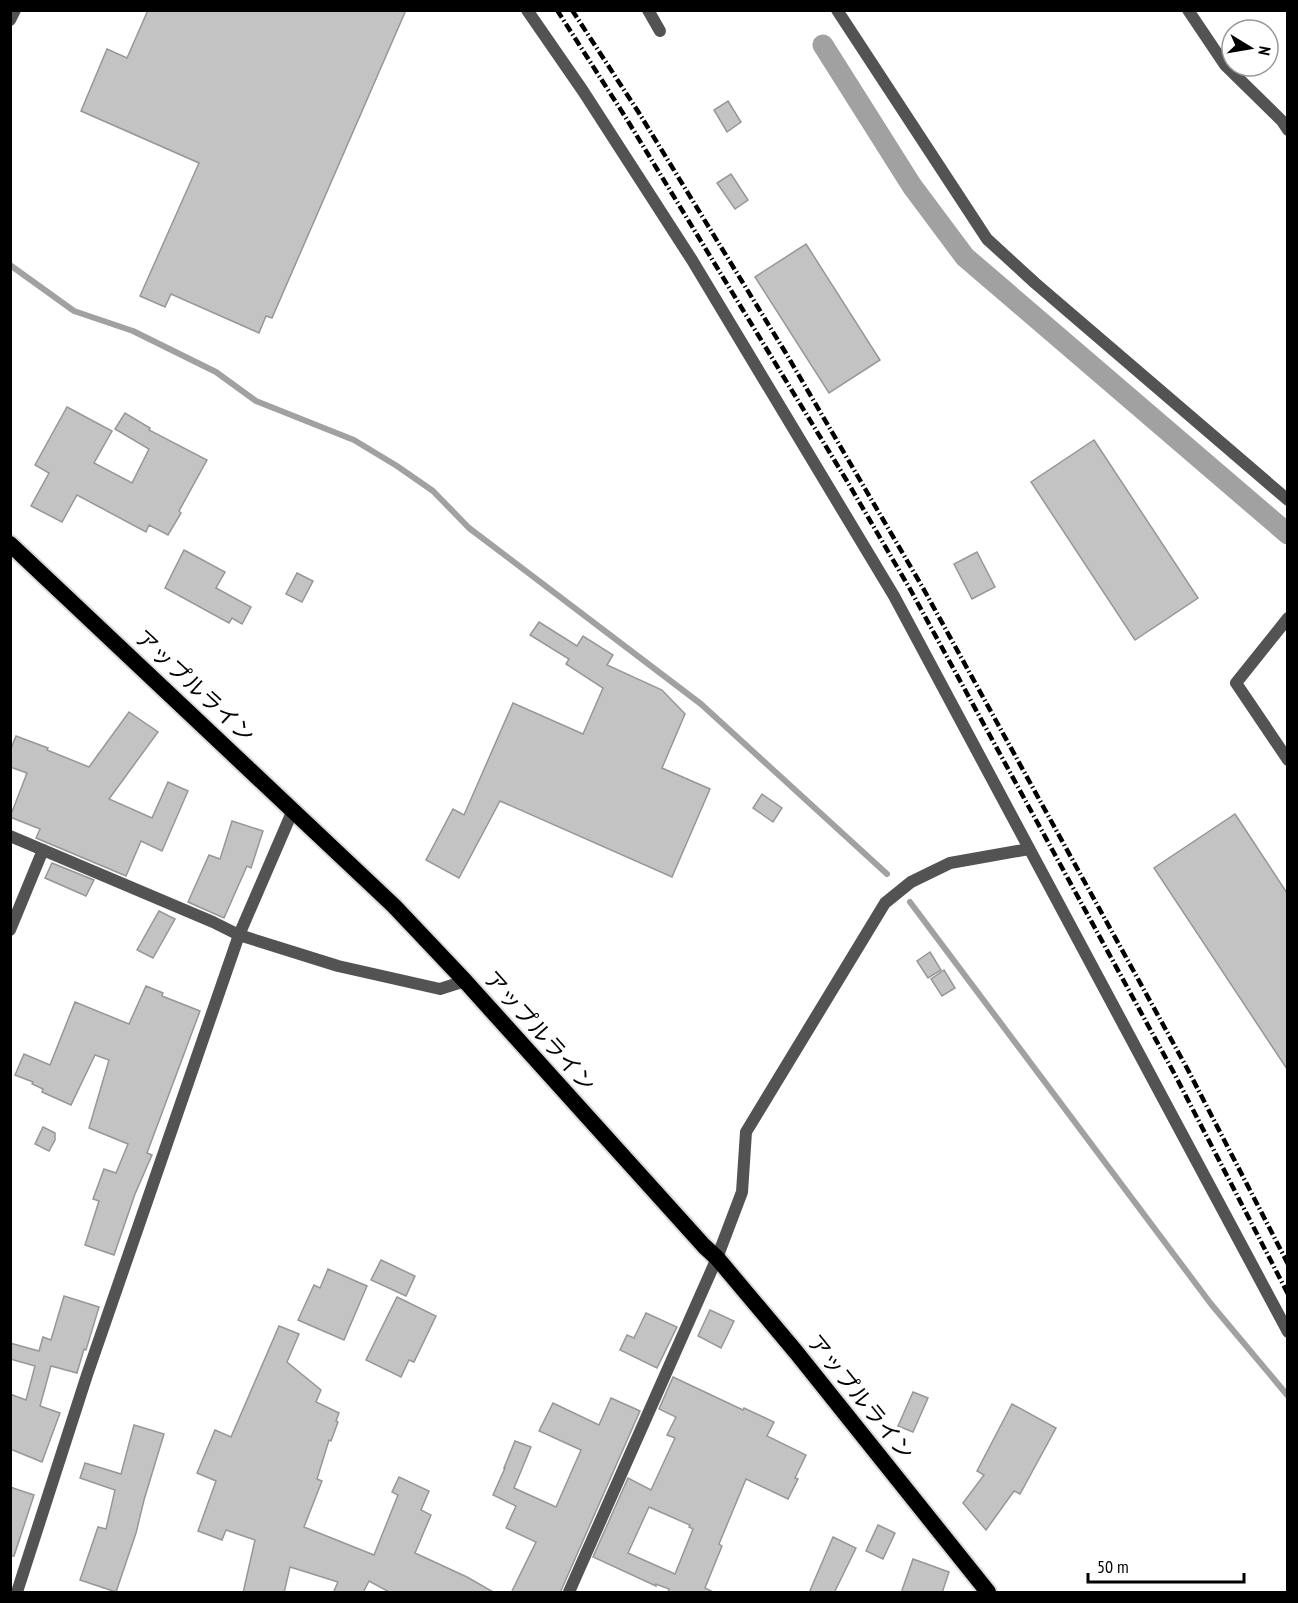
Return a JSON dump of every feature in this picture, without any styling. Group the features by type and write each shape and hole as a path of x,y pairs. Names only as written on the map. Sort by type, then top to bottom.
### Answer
{"highway":[{"name":"アップルライン","path":"10,544 394,906 465,981 717,1258 796,1352 988,1593"}],"street":[{"path":"10,20 15,10"},
{"path":"527,10 583,91 692,260 882,576 1287,1332"},
{"path":"648,10 660,31"},
{"path":"837,10 987,239 1287,500"},
{"path":"1188,10 1225,64 1282,121 1287,130"},
{"path":"1287,618 1236,683 1287,760"},
{"path":"17,1593 87,1375 239,935 294,810"},
{"path":"10,836 239,935 338,966 440,989 465,981"},
{"path":"569,1593 717,1258 742,1192 746,1132 885,903 911,882 950,863 1029,849"},
{"path":"10,930 43,850"}],"building":[{"path":"148,10 406,10 272,318 266,316 259,333 171,294 165,307 140,296 199,163 81,111 107,49 127,58"},
{"path":"728,101 741,122 727,132 714,110"},
{"path":"731,174 748,200 735,209 717,183"},
{"path":"806,244 880,360 829,393 755,277"},
{"path":"67,407 112,431 94,463 132,483 149,449 115,429 125,413 150,428 149,430 207,460 168,535 149,525 146,532 77,495 62,522 31,506 49,473 35,465"},
{"path":"1094,440 1198,598 1135,640 1031,482"},
{"path":"184,550 225,572 216,588 251,607 242,624 232,618 229,623 165,588"},
{"path":"977,552 995,587 972,599 954,564"},
{"path":"297,573 313,581 302,602 286,594"},
{"path":"539,622 577,646 583,636 613,655 607,665 662,690 685,714 662,768 710,789 672,877 500,801 459,878 426,860 453,809 464,815 513,703 583,734 603,688 566,664 569,659 530,635"},
{"path":"129,712 158,732 109,799 152,818 168,782 188,791 162,851 141,841 126,876 36,838 40,829 10,817 27,773 10,767 10,751 16,736 89,767"},
{"path":"762,794 782,808 773,822 753,808"},
{"path":"1235,814 1287,893 1287,1069 1154,868"},
{"path":"232,821 263,831 251,868 247,866 224,918 188,902 209,855 220,859"},
{"path":"52,863 94,880 86,896 45,878"},
{"path":"159,911 175,919 153,958 137,950"},
{"path":"930,952 941,970 928,978 917,961"},
{"path":"944,970 955,988 942,996 931,979"},
{"path":"146,986 163,993 162,996 200,1011 147,1153 152,1155 135,1194 114,1255 85,1245 99,1201 93,1199 104,1169 116,1173 128,1144 89,1128 109,1060 95,1055 71,1105 42,1092 43,1089 32,1084 33,1082 15,1075 24,1054 50,1065 75,1002 129,1024"},
{"path":"43,1127 55,1133 55,1140 49,1151 35,1144"},
{"path":"381,1260 415,1276 406,1296 371,1280"},
{"path":"328,1269 367,1286 344,1340 298,1320 314,1285 320,1288"},
{"path":"64,1296 99,1307 77,1373 51,1366 40,1406 60,1413 42,1462 10,1449 10,1394 26,1400 35,1366 10,1359 10,1343 39,1351 43,1337 51,1340"},
{"path":"397,1297 436,1316 414,1362 409,1360 401,1377 366,1360"},
{"path":"710,1310 734,1321 721,1348 698,1336"},
{"path":"646,1313 677,1327 657,1368 620,1350 627,1335 634,1338"},
{"path":"279,1326 299,1334 287,1362 321,1390 316,1402 339,1413 336,1421 338,1422 331,1441 329,1440 317,1479 322,1481 304,1527 374,1555 398,1495 392,1492 399,1477 429,1491 421,1510 431,1515 415,1553 495,1593 391,1593 369,1581 363,1593 333,1593 338,1582 290,1567 284,1593 243,1593 255,1540 226,1530 222,1540 198,1531 216,1481 197,1473 215,1430 231,1437"},
{"path":"673,1377 774,1422 767,1436 806,1455 788,1499 746,1479 719,1544 722,1546 705,1588 715,1593 668,1593 669,1589 656,1584 656,1586 593,1557 628,1478 651,1490 675,1438 667,1435 676,1417 659,1409","holes":["649,1507 690,1525 689,1527 693,1529 675,1574 628,1553"]},
{"path":"913,1392 928,1398 913,1432 898,1426"},
{"path":"611,1398 640,1411 560,1593 511,1593 536,1542 506,1528 516,1506 493,1495 515,1441 531,1447 514,1488 556,1507 581,1450 539,1431 553,1403 599,1425"},
{"path":"1012,1404 1056,1428 1020,1494 1014,1491 986,1530 963,1503 984,1475 977,1471"},
{"path":"134,1425 164,1434 136,1533 116,1592 80,1580 98,1527 106,1529 115,1490 80,1478 85,1463 121,1474"},
{"path":"10,1487 34,1495 14,1556 10,1556"},
{"path":"878,1525 895,1533 883,1559 866,1551"},
{"path":"833,1537 856,1548 834,1593 809,1593"},
{"path":"913,1559 949,1572 942,1593 901,1593"}],"waterway":[{"path":"823,45 912,186 965,257 1288,534"},
{"path":"10,265 74,311 133,331 216,372 256,401 354,440 397,466 433,491 469,528 701,704 887,874"},
{"path":"910,902 1211,1304 1288,1396"}],"railway":[{"path":"557,10 626,118 847,481 910,589 1174,1073 1288,1294"},
{"path":"572,10 639,113 784,350 923,588 1188,1070 1288,1264"}]}
